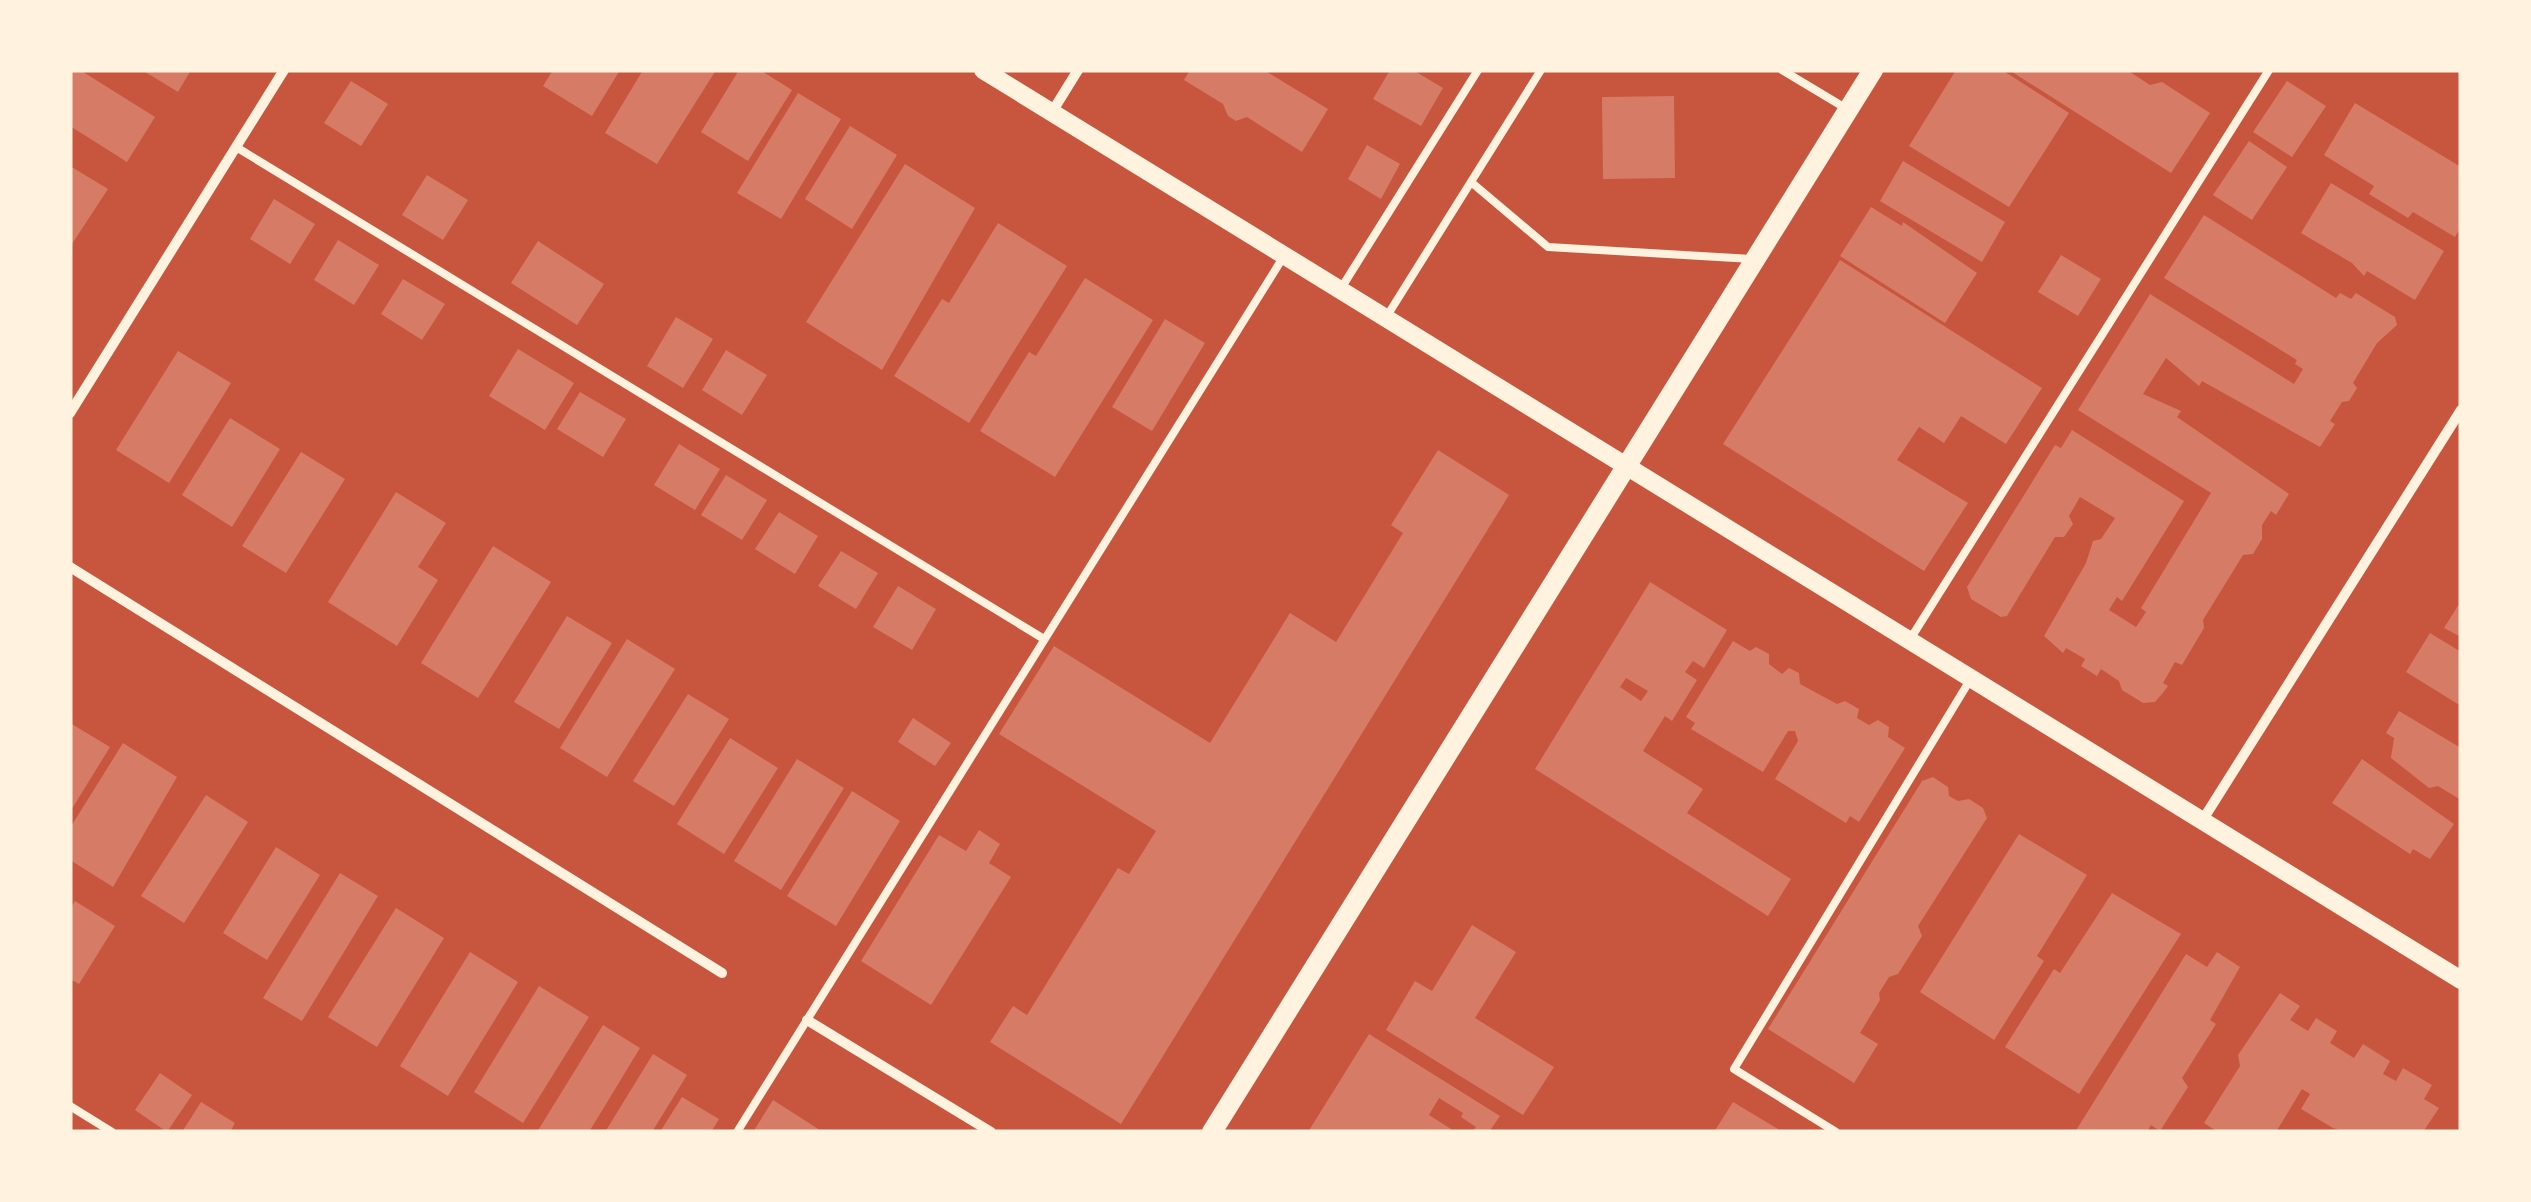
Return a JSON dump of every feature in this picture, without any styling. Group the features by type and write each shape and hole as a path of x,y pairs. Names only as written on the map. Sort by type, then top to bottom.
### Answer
{"main road":[{"path":"1212,1132 1873,70"}],"street":[{"path":"70,413 284,70"},
{"path":"983,70 2461,980"},
{"path":"1052,112 1078,70"},
{"path":"2202,820 2461,410"},
{"path":"70,567 722,973"},
{"path":"807,1020 991,1132"}],"lane":[{"path":"1340,290 1478,70"},
{"path":"1386,318 1541,70"},
{"path":"1782,70 1848,110"},
{"path":"1910,640 2269,70"},
{"path":"236,147 1044,640"},
{"path":"1471,182 1548,246 1755,260"},
{"path":"737,1132 1284,256"},
{"path":"1836,1132 1734,1068 1971,678"},
{"path":"70,1106 112,1132"}],"building":[{"path":"70,70 80,70 155,117 127,162 70,126"},
{"path":"142,70 191,70 178,92"},
{"path":"553,70 620,70 592,116 543,86"},
{"path":"643,70 716,70 657,164 605,133"},
{"path":"739,70 760,70 792,90 748,161 701,132"},
{"path":"1190,70 1264,70 1328,109 1302,152 1247,117 1236,121 1228,116 1223,104 1184,80"},
{"path":"1390,70 1413,70 1443,88 1421,126 1373,99"},
{"path":"1956,70 2002,70 2069,113 2009,207 1909,146"},
{"path":"2009,70 2127,70 2150,85 2162,82 2210,113 2171,173"},
{"path":"351,81 388,104 361,146 324,123"},
{"path":"2287,81 2326,106 2292,157 2253,132"},
{"path":"798,93 841,119 781,219 737,193"},
{"path":"1674,96 1675,178 1603,179 1602,97"},
{"path":"2355,103 2461,167 2461,227 2455,237 2413,212 2408,218 2369,194 2374,186 2324,155"},
{"path":"850,126 897,155 852,229 805,199"},
{"path":"2249,141 2287,167 2252,220 2213,195"},
{"path":"1367,145 1400,164 1381,199 1348,179"},
{"path":"1903,161 2005,222 1982,262 1880,201"},
{"path":"905,164 975,208 882,370 806,322"},
{"path":"70,166 108,189 70,247"},
{"path":"427,175 468,200 443,240 402,215"},
{"path":"2331,183 2444,251 2415,300 2367,271 2364,276 2352,263 2301,233"},
{"path":"274,199 315,224 290,264 250,239"},
{"path":"1871,207 1902,226 1903,222 1977,273 1945,323 1840,256"},
{"path":"2204,215 2336,298 2340,293 2351,299 2356,293 2395,317 2397,325 2377,343 2353,383 2357,388 2330,421 2335,424 2320,447 2202,381 2199,386 2166,358 2143,394 2181,411 2177,417 2289,494 2276,515 2271,511 2262,525 2262,539 2253,554 2243,555 2203,620 2204,628 2182,665 2175,662 2163,683 2168,686 2155,702 2143,703 2122,690 2119,681 2101,669 2097,676 2081,666 2085,659 2066,648 2063,653 2044,636 2086,563 2093,541 2101,539 2115,518 2080,497 2069,516 2073,524 2064,537 2055,537 2007,616 2001,617 1971,599 1967,587 2055,445 2061,448 2072,430 2184,501 2122,601 2117,597 2109,610 2136,627 2146,612 2141,608 2211,493 2078,410 2150,294 2294,384 2303,369 2295,364 2297,360 2164,278"},
{"path":"998,223 1067,266 969,423 894,376 942,299 949,303"},
{"path":"338,240 379,265 354,305 314,280"},
{"path":"538,241 604,284 577,325 511,283"},
{"path":"2061,255 2101,279 2078,316 2038,292"},
{"path":"1840,260 2042,388 2006,444 1961,416 1944,443 1919,427 1897,460 1968,503 1924,571 1723,444"},
{"path":"1085,278 1153,320 1055,477 980,431 1029,352 1036,356"},
{"path":"403,279 445,304 422,340 381,314"},
{"path":"676,317 713,339 683,388 647,366"},
{"path":"1165,319 1205,343 1152,431 1112,407"},
{"path":"518,349 574,383 545,430 489,396"},
{"path":"726,350 767,375 742,415 702,390"},
{"path":"178,351 231,383 169,483 116,450"},
{"path":"580,392 626,419 603,457 557,429"},
{"path":"230,418 280,449 232,527 182,495"},
{"path":"679,444 720,469 695,510 654,485"},
{"path":"1438,450 1509,495 1121,1124 990,1042 1013,1006 1027,1015 1118,868 1129,874 1156,831 999,734 1054,646 1210,743 1290,613 1336,642 1403,533 1391,525"},
{"path":"301,452 345,479 286,573 242,546"},
{"path":"726,475 767,500 742,540 701,515"},
{"path":"396,492 446,523 418,567 438,580 397,646 328,602"},
{"path":"779,512 818,536 795,574 755,549"},
{"path":"493,546 551,582 478,698 421,663"},
{"path":"841,551 878,573 856,609 818,586"},
{"path":"1650,582 1727,630 1704,668 1693,661 1685,672 1697,680 1672,721 1665,716 1643,751 1703,789 1687,813 1791,879 1768,916 1535,769","holes":["1626,678 1648,691 1641,701 1620,687"]},
{"path":"898,586 936,609 912,650 873,627"},
{"path":"2461,601 2461,637 2444,628"},
{"path":"567,616 612,643 559,729 514,702"},
{"path":"2430,633 2461,652 2461,706 2406,672"},
{"path":"627,639 675,669 607,777 560,748"},
{"path":"1733,641 1750,651 1756,647 1769,654 1769,664 1782,674 1789,668 1799,673 1800,684 1837,704 1845,701 1859,709 1857,718 1869,725 1878,720 1889,727 1888,737 1905,748 1859,822 1850,816 1846,823 1775,779 1798,741 1795,731 1788,731 1763,772 1691,729 1695,723 1686,717"},
{"path":"688,694 729,719 674,806 633,781"},
{"path":"2399,711 2461,748 2461,800 2438,786 2429,788 2391,758 2394,738 2386,733"},
{"path":"913,718 951,743 935,766 898,742"},
{"path":"70,723 110,747 70,812"},
{"path":"730,738 778,768 724,854 677,824"},
{"path":"123,743 177,777 113,887 70,860 70,828"},
{"path":"797,759 844,788 781,890 734,861"},
{"path":"2362,759 2454,824 2430,859 2413,849 2410,854 2332,803"},
{"path":"1933,777 1948,787 1949,796 1958,801 1969,799 1983,808 1987,818 1918,926 1922,936 1898,974 1889,977 1879,993 1880,1000 1860,1033 1878,1044 1854,1083 1768,1029 1922,781"},
{"path":"852,791 900,821 836,926 787,896"},
{"path":"206,795 248,822 184,923 141,896"},
{"path":"979,830 1000,844 989,863 1011,877 931,1005 861,961 939,835 966,851"},
{"path":"2019,834 2087,875 2037,956 2044,961 1994,1040 1920,992"},
{"path":"276,847 320,875 267,960 223,933"},
{"path":"340,873 378,896 302,1021 263,998"},
{"path":"2112,893 2181,934 2079,1094 2005,1047 2054,969 2060,973"},
{"path":"75,901 115,926 79,984 70,979 70,909"},
{"path":"396,908 444,938 377,1047 328,1017"},
{"path":"1472,925 1516,952 1475,1018 1554,1067 1523,1115 1386,1030 1415,981 1432,991"},
{"path":"470,952 518,982 448,1096 400,1066"},
{"path":"2217,952 2240,967 2210,1020 2216,1024 2182,1078 2188,1087 2160,1131 2151,1125 2147,1132 2075,1132 2186,954 2207,967"},
{"path":"539,986 589,1017 523,1123 474,1092"},
{"path":"2280,993 2300,1006 2290,1020 2308,1031 2316,1018 2337,1031 2330,1043 2354,1058 2363,1044 2390,1061 2383,1074 2396,1081 2403,1068 2432,1085 2424,1099 2439,1108 2423,1132 2345,1132 2333,1128 2301,1109 2310,1094 2302,1089 2276,1132 2218,1132 2204,1123 2240,1066 2238,1055"},
{"path":"603,1025 640,1048 589,1132 537,1132"},
{"path":"1369,1034 1500,1116 1489,1132 1472,1132 1476,1127 1461,1117 1463,1113 1439,1098 1429,1115 1451,1129 1449,1132 1308,1132"},
{"path":"653,1054 687,1075 652,1132 605,1132"},
{"path":"160,1073 192,1095 167,1132 135,1110"},
{"path":"682,1097 719,1119 711,1132 660,1132"},
{"path":"773,1100 823,1132 753,1132"},
{"path":"201,1102 235,1123 230,1132 182,1132"},
{"path":"1733,1102 1783,1132 1714,1132"}]}
